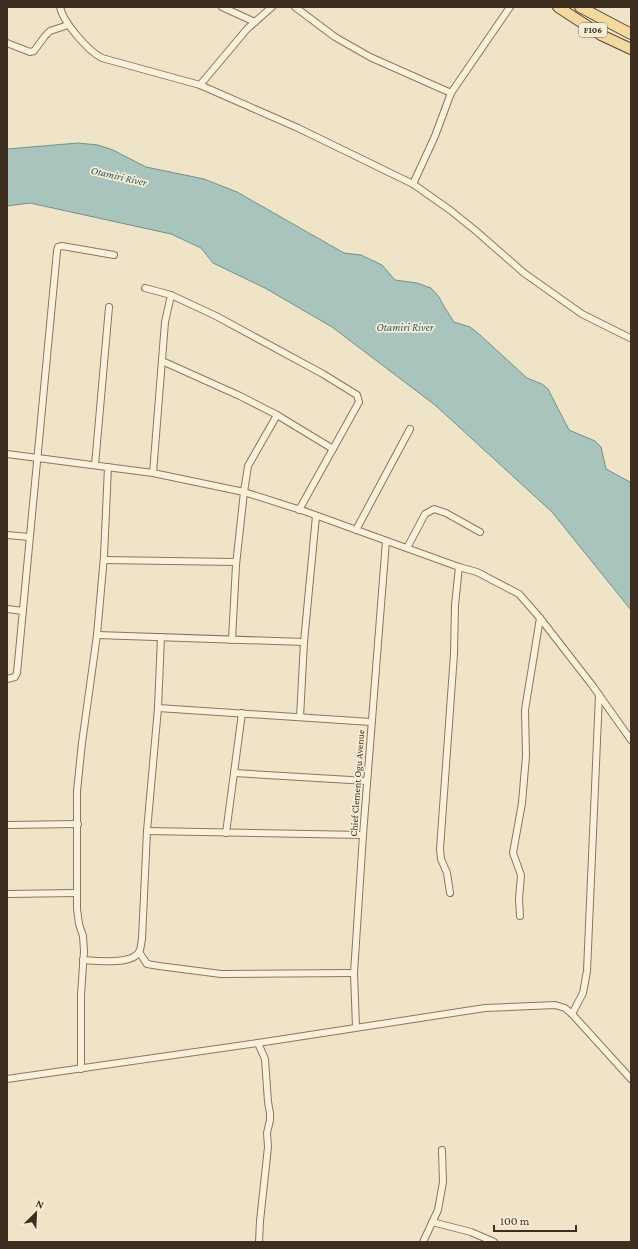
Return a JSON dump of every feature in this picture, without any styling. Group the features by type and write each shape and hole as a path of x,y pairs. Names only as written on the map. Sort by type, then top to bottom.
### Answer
{"main road":[{"name":"F106","path":"558,7 601,34 631,49"},
{"name":"F106","path":"580,7 631,34"}],"street":[{"path":"60,7 68,25 96,55 102,58 200,85 298,128 413,184 471,226 524,273 582,314 630,338"},
{"path":"222,7 255,22"},
{"path":"200,85 247,29 272,7"},
{"path":"295,7 335,37 370,57 451,93"},
{"path":"413,184 435,136 451,93 510,7"},
{"path":"7,43 30,52 34,51 50,31 68,25"},
{"path":"7,679 15,677 17,673 58,247 62,246 114,255"},
{"path":"145,288 171,295 216,316 323,374 358,395 359,402 299,510"},
{"path":"153,473 162,361 166,322 171,295"},
{"path":"95,466 109,307"},
{"path":"162,361 240,396 277,415 333,448"},
{"path":"232,640 236,562 248,466 277,415"},
{"path":"356,530 410,429"},
{"path":"7,454 153,473 244,492 477,572 519,594 540,618 599,695 631,740"},
{"path":"81,1069 81,995 84,960 83,936 79,924 77,909 77,791 97,635 104,560 108,467"},
{"path":"407,548 425,514 434,509 446,513 480,532"},
{"path":"300,717 304,642 316,516"},
{"path":"7,535 29,537"},
{"name":"Chief Clement Ogu Avenue","path":"356,1027 354,973 371,722 386,541"},
{"path":"104,560 236,562"},
{"path":"450,893 447,873 441,859 440,850 454,654 455,605 459,567"},
{"path":"7,609 23,611"},
{"path":"520,916 519,898 521,875 513,853 522,803 526,756 524,710 540,618"},
{"path":"97,635 304,642"},
{"path":"84,960 111,962 133,958 139,952 142,940 147,831 158,708 161,637"},
{"path":"572,1014 583,993 587,971 599,695"},
{"path":"158,708 371,722"},
{"path":"226,833 242,713"},
{"path":"234,773 367,780"},
{"path":"7,825 78,824"},
{"path":"147,831 363,835"},
{"path":"7,894 77,893"},
{"path":"139,952 147,964 221,974 354,973"},
{"path":"7,1079 486,1008 555,1006 566,1008 631,1079"},
{"path":"258,1043 264,1059 270,1113 267,1133 268,1147 259,1242"},
{"path":"423,1242 438,1210 443,1182 442,1150"},
{"path":"432,1222 471,1232 494,1242"}],"water":[{"name":"Otamiri River","path":"78,143 98,145 113,150 146,167 204,179 237,192 344,253 361,255 382,265 395,280 417,283 431,288 439,297 454,322 470,327 527,378 542,384 548,389 569,430 595,441 601,447 606,469 630,482 631,610 552,512 435,405 332,327 265,288 213,263 201,248 171,234 30,203 7,206 7,149"}]}
